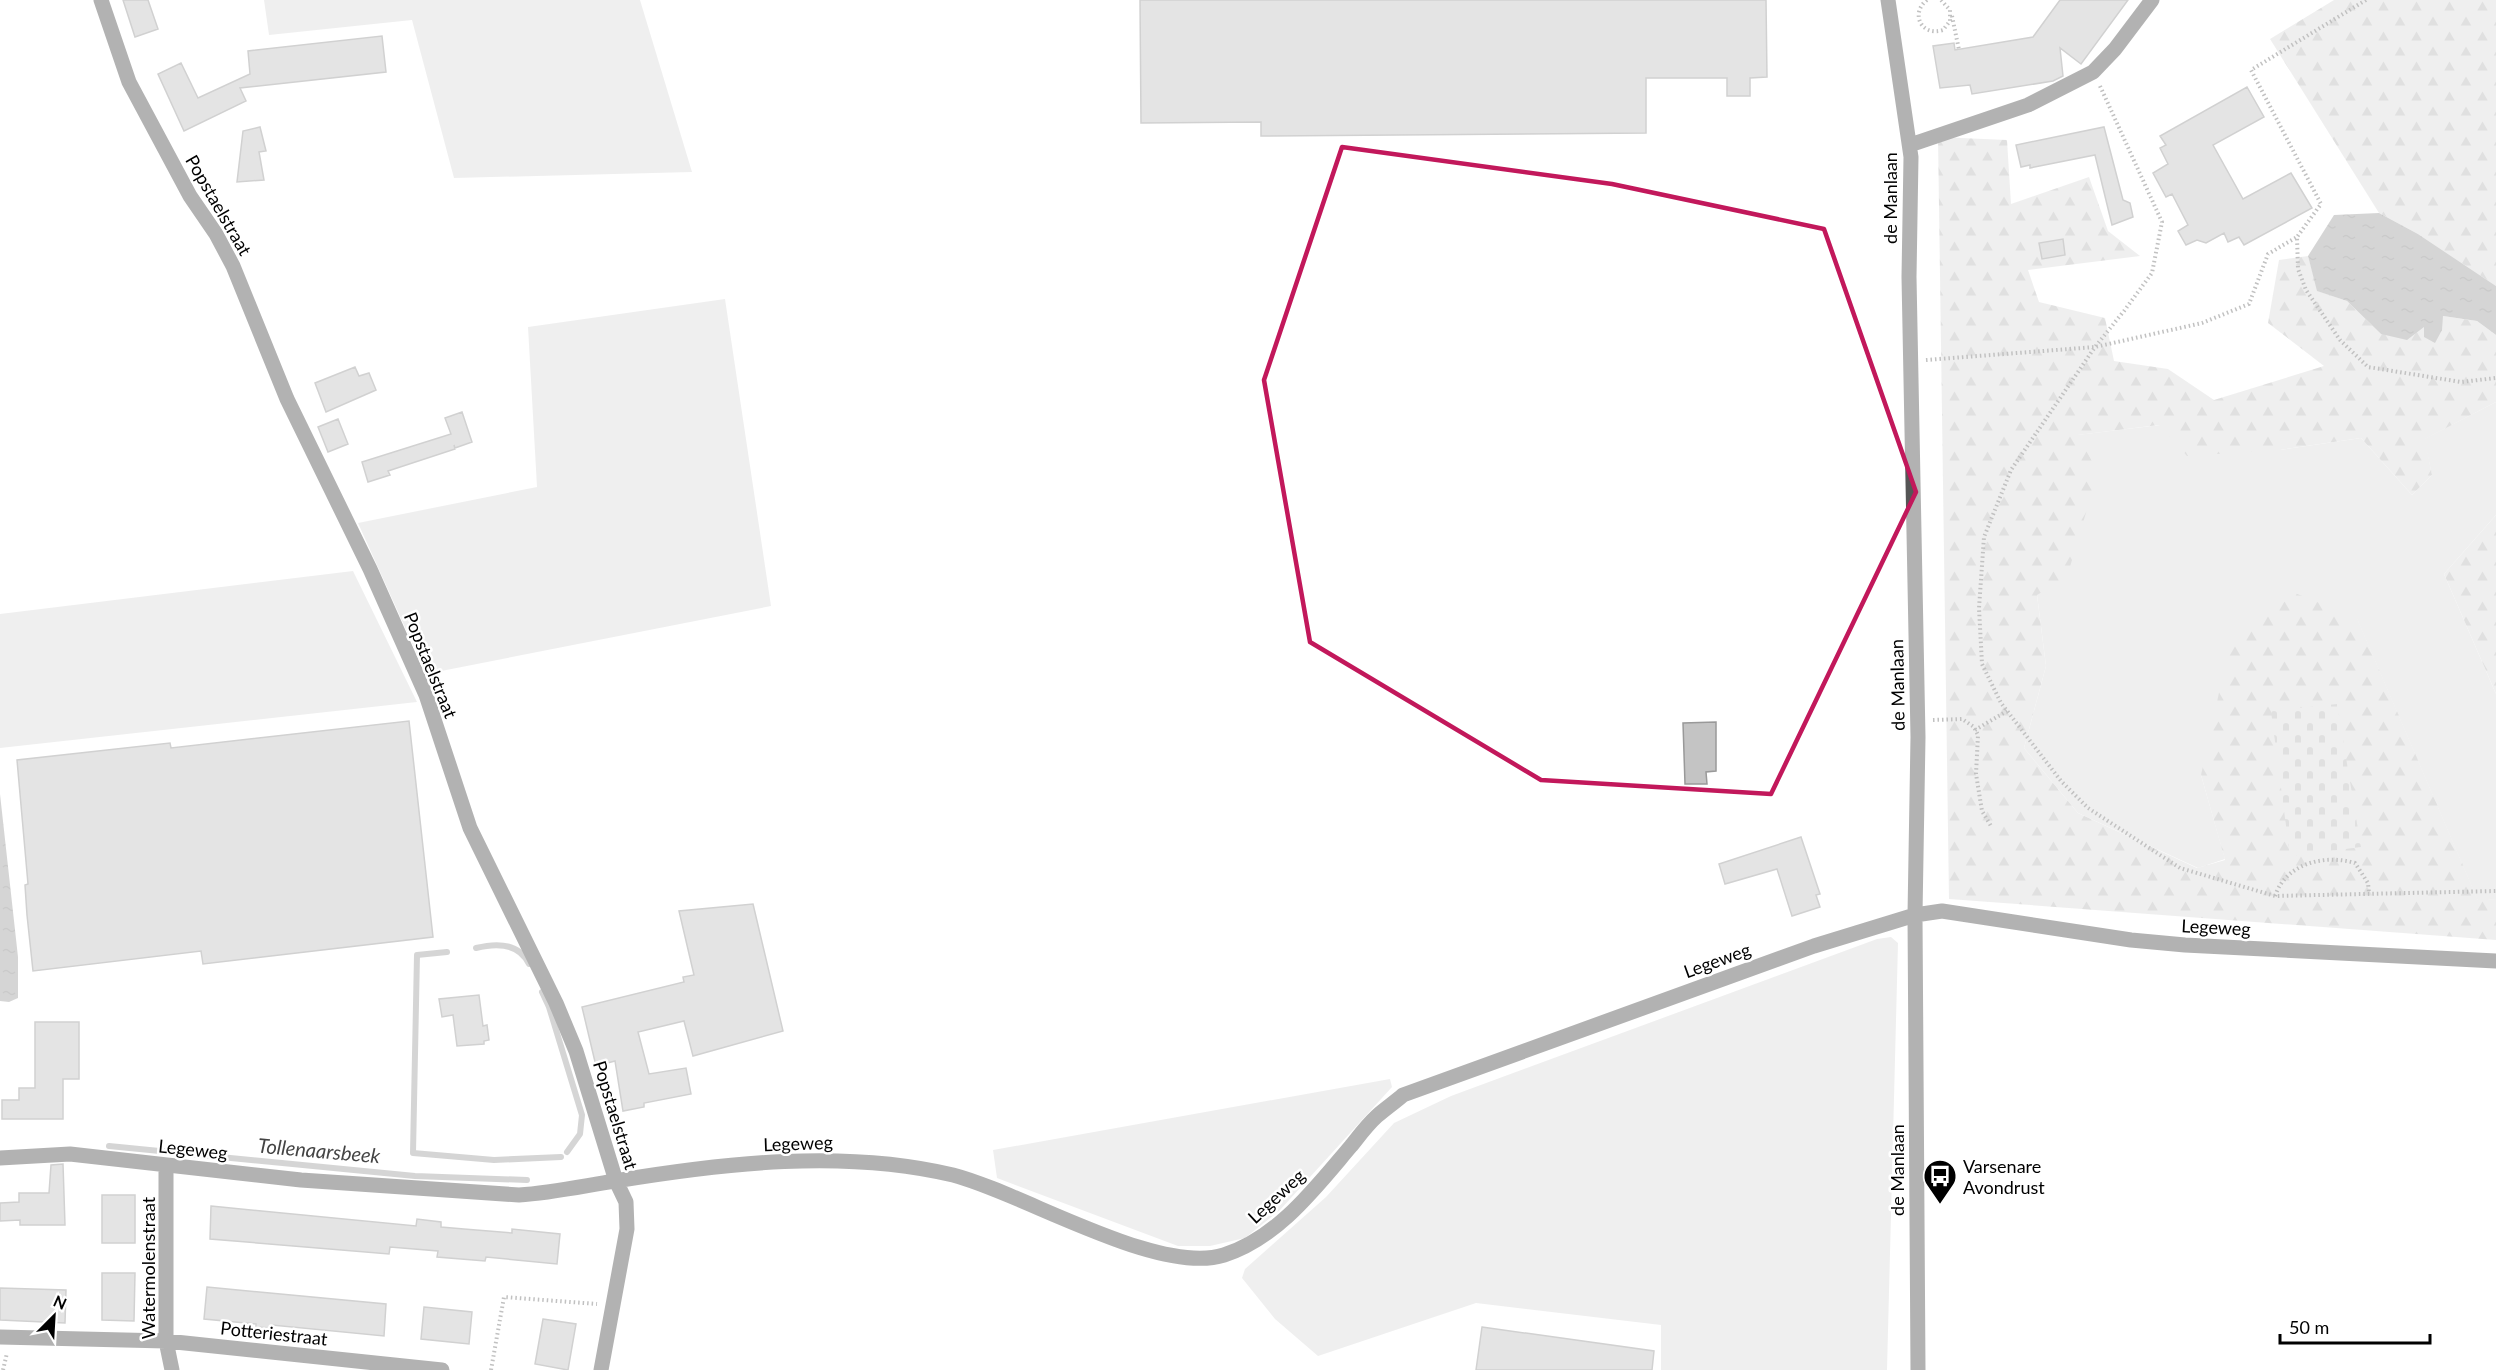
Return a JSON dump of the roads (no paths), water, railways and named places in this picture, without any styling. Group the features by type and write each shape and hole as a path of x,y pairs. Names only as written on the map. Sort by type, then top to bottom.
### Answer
{"street":[{"name":"Popstaelstraat","path":"100,0 129,82 185,187 216,234 232,266 287,399 370,569 426,695 470,828 552,994 572,1041 616,1181 626,1202 627,1229 601,1370"},
{"name":"de Manlaan","path":"1888,0 1910,145 1910,362 1918,720 1915,915 1918,1370"},
{"path":"1910,145 2028,105 2093,72 2115,49 2152,0"},
{"name":"Legeweg","path":"0,1158 70,1155 323,1182 509,1195 552,1193 616,1181 778,1162 857,1160 953,1175 1161,1255 1194,1260 1223,1256 1252,1244 1280,1223 1314,1189 1376,1117 1403,1095 1814,946 1915,915 1942,911 2132,940 2185,945 2496,961"},
{"name":"Watermolenstraat","path":"166,1166 166,1341 172,1370"},
{"name":"Potteriestraat","path":"0,1336 166,1341 378,1367 442,1370"}],"water":[{"path":"2379,213 2418,234 2496,286 2496,335 2477,321 2443,316 2442,330 2435,343 2424,337 2424,327 2407,340 2381,334 2347,301 2317,291 2308,256 2334,215"},
{"path":"0,794 18,957 18,998 9,1002 0,1001"}],"waterway":[{"name":"Tollenaarsbeek","path":"476,948 491,945 513,948 525,957 529,964"},
{"name":"Tollenaarsbeek","path":"447,952 417,955 413,1153 494,1160 561,1157"},
{"name":"Tollenaarsbeek","path":"542,992 549,1007 582,1115 580,1134 567,1152"},
{"name":"Tollenaarsbeek","path":"109,1146 415,1176 527,1180"}],"place":[{"name":"Varsenare Avondrust","path":"1940,1205"}]}
